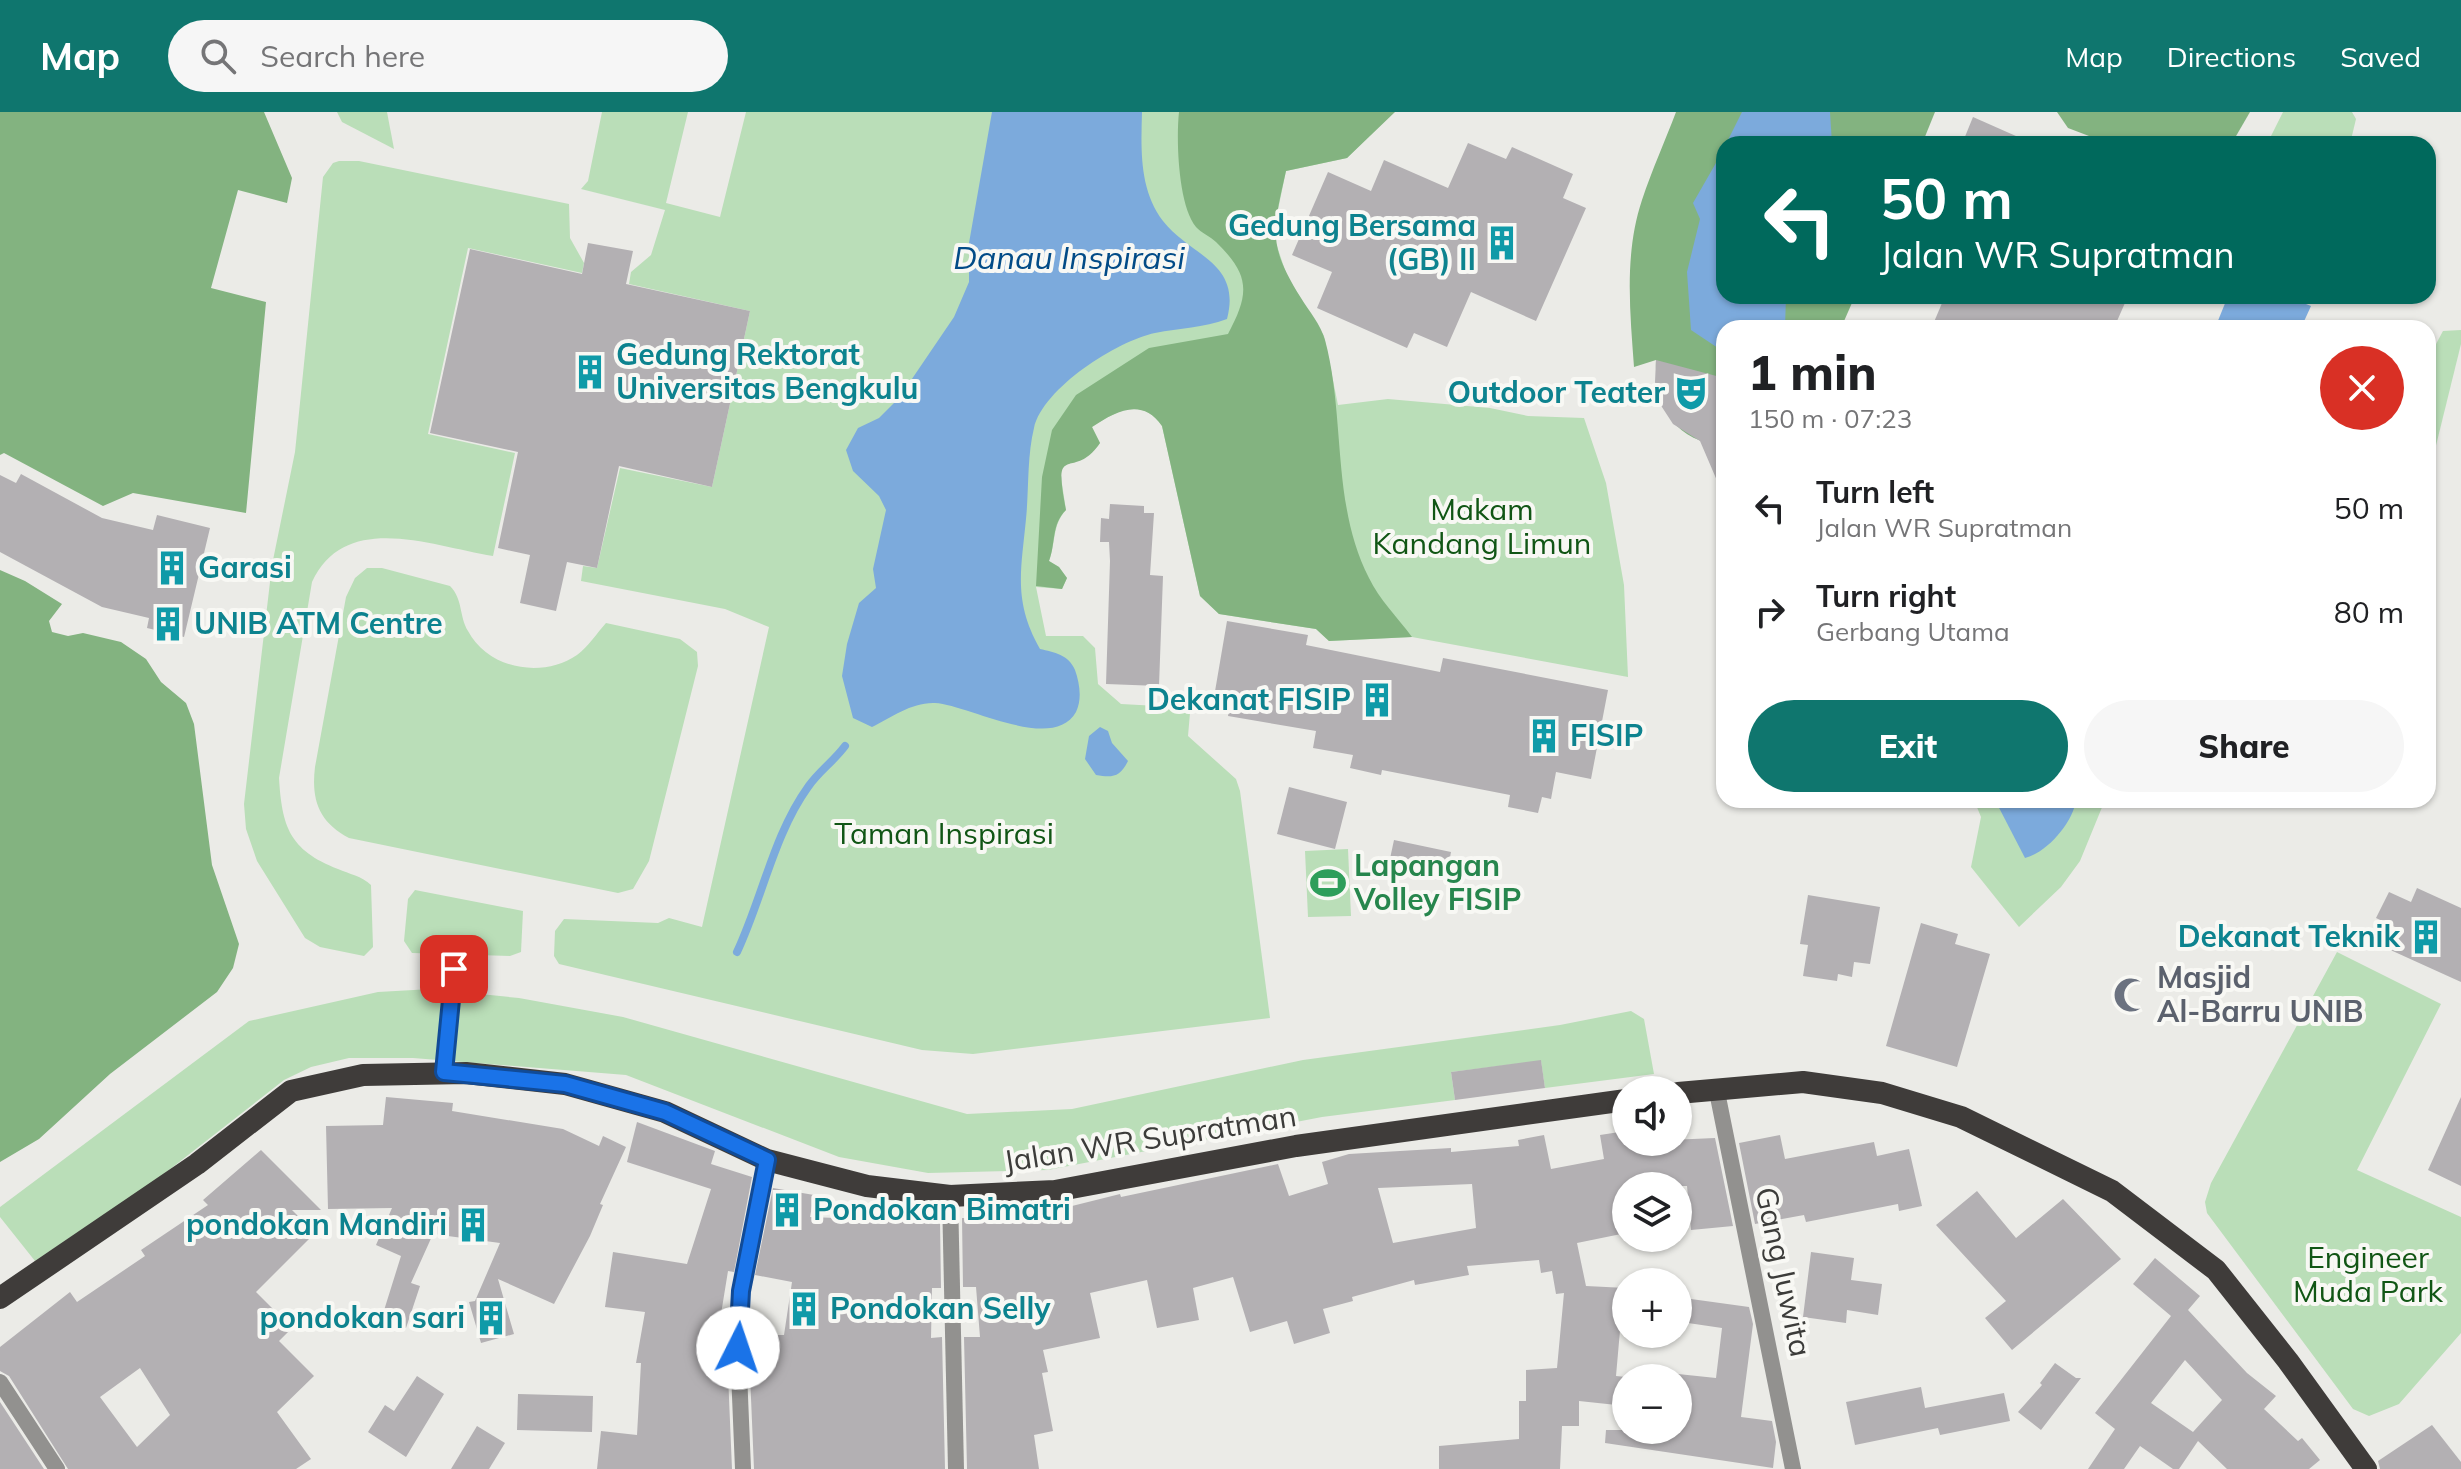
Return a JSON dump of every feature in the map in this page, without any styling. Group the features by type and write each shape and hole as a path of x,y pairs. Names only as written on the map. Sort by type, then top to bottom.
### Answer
{"highway":[{"name":"Jalan WR Supratman","path":"0,1298 197,1164 291,1091 363,1075 444,1072 565,1084 665,1112 767,1160 867,1186 950,1196 1055,1191 1296,1146 1612,1102"},
{"path":"1692,1091 1803,1082 1882,1093 1961,1117 2112,1191 2216,1270 2288,1361 2366,1469"}],"street":[{"path":"444,1072 454,969"},
{"name":"Gang Juwita","path":"1716,1087 1793,1469"},
{"path":"743,1469 738,1348 741,1291 767,1160"},
{"path":"950,1196 956,1469"},
{"path":"0,1382 57,1469"}],"green space":[{"path":"0,112 264,112 292,178 287,203 238,190 211,288 266,302 246,513 133,493 103,506 4,453 0,455"},
{"path":"337,112 387,112 394,149 342,122"},
{"name":"Taman Inspirasi","path":"602,112 688,112 666,203 720,217 746,112 1394,112 1347,158 1286,171 1273,234 1287,276 1324,336 1338,405 1388,399 1490,408 1528,416 1584,418 1606,483 1624,585 1628,677 1412,637 1329,641 1316,629 1219,614 1200,596 1162,426 1146,411 1128,409 1092,427 1100,443 1090,453 1060,471 1066,510 1056,528 1049,561 1059,567 1067,578 1062,589 1036,587 1046,636 1083,636 1095,648 1098,684 1121,704 1158,706 1190,713 1188,736 1236,779 1270,1018 973,1054 922,1050 559,964 554,956 555,931 564,919 658,923 669,918 702,927 769,627 725,609 581,581 583,566 597,568 620,468 712,487 750,311 629,284 631,272 651,255 665,210 581,189 588,181"},
{"path":"1179,112 1395,112 1347,158 1286,171 1276,236 1282,264 1325,340 1335,400 1344,491 1357,550 1373,586 1412,637 1329,641 1316,629 1219,614 1200,596 1162,426 1154,417 1137,409 1119,412 1092,427 1100,443 1090,454 1063,468 1062,488 1066,510 1056,528 1049,561 1059,567 1067,578 1062,589 1036,586 1042,477 1052,430 1076,395 1149,348 1228,334 1240,307 1243,296 1241,275 1216,242 1196,227 1185,204 1178,154"},
{"path":"1676,112 1935,112 1925,136 1716,136 1716,304 1852,304 1844,320 1716,320 1716,444 1692,437 1671,419 1659,392 1656,360 1634,367 1630,283 1633,241 1636,220"},
{"path":"2057,112 2250,112 2236,136 2089,136 2068,128"},
{"path":"2283,112 2352,112 2356,119 2352,136 2271,136"},
{"path":"359,161 569,204 570,238 584,263 582,273 468,248 428,434 515,453 493,556 418,541 368,539 346,546 327,560 312,582 279,778 280,795 286,823 299,845 322,862 360,877 371,885 373,947 364,956 320,947 305,938 257,861 246,829 244,804 272,565 295,452 323,177 333,163"},
{"path":"2461,330 2461,344 2436,446 2436,344 2443,331"},
{"path":"367,568 382,568 450,586 457,596 465,625 477,644 502,662 517,666 548,667 563,662 581,652 606,623 680,639 697,652 698,666 649,861 633,889 618,893 349,838 330,825 316,800 315,767 346,597 355,578"},
{"path":"0,570 62,604 49,621 52,632 68,636 83,633 121,642 146,659 161,682 186,703 194,724 212,865 239,944 233,968 217,992 110,1074 39,1139 0,1162"},
{"path":"1977,808 2102,808 2080,861 2061,887 2019,927 1971,867 1981,817"},
{"name":"Lapangan Volley FISIP","path":"1348,849 1351,916 1308,917 1305,851"},
{"path":"415,890 523,911 521,952 510,956 412,953 404,941 408,899"},
{"name":"Engineer Muda Park","path":"2337,952 2441,1004 2357,1170 2461,1217 2461,1333 2399,1404 2369,1416 2353,1409 2207,1213 2205,1202 2211,1183"},
{"path":"431,989 519,998 623,1017 967,1114 1072,1109 1303,1060 1560,1025 1631,1011 1644,1019 1654,1074 1612,1076 1612,1079 1545,1088 1541,1061 1451,1072 1455,1100 1322,1117 1048,1170 928,1173 839,1157 626,1075 413,1058 349,1058 311,1067 284,1080 160,1177 35,1261 0,1217 0,1207 249,1021 378,992"}],"water":[{"name":"Danau Inspirasi","path":"992,112 1142,112 1143,169 1149,196 1174,233 1220,272 1230,300 1227,319 1155,333 1102,356 1051,397 1034,428 1021,570 1022,600 1031,632 1040,649 1065,658 1075,670 1080,692 1076,712 1065,723 1049,728 1030,728 950,706 927,703 902,711 872,727 853,718 842,676 859,603 876,588 873,569 886,510 879,496 853,471 846,450 858,428 879,418 899,398 954,317 969,282 969,243"},
{"path":"1742,112 1830,112 1832,136 1730,136"},
{"path":"1716,163 1716,304 1786,304 1785,320 1716,320 1716,347 1691,330 1687,272 1700,219 1693,203"},
{"path":"2225,304 2311,306 2305,320 2218,320"},
{"path":"1100,727 1108,731 1112,743 1128,761 1115,775 1096,775 1085,759 1089,736"},
{"path":"1999,808 2074,808 2058,835 2042,850 2025,858"}],"building":[{"path":"1973,117 2016,136 1965,136"},
{"name":"Gedung Bersama (GB) II","path":"1468,143 1506,159 1512,147 1573,174 1563,198 1586,208 1536,321 1471,292 1447,347 1414,333 1407,348 1317,308 1332,272 1292,255 1328,172 1371,191 1384,160 1448,188"},
{"name":"Gedung Rektorat Universitas Bengkulu","path":"588,243 633,251 626,284 750,311 712,487 619,466 597,568 567,562 556,611 520,603 530,555 498,548 518,452 430,433 470,249 582,274"},
{"path":"1942,304 2124,304 2118,320 1935,320"},
{"name":"Outdoor Teater","path":"1656,360 1716,376 1716,478 1700,441 1673,424 1660,404 1655,382"},
{"path":"21,474 102,518 153,530 157,515 210,528 184,637 147,628 149,618 102,607 0,552 0,475 16,483"},
{"path":"1110,504 1144,506 1144,513 1154,513 1150,575 1163,576 1159,686 1106,684 1110,561 1109,542 1100,542 1101,518 1109,519"},
{"path":"1227,621 1308,635 1306,645 1440,672 1443,658 1608,690 1591,779 1556,772 1551,799 1542,797 1538,813 1508,807 1510,795 1382,770 1381,775 1350,768 1353,755 1313,748 1316,731 1228,716 1230,706 1213,703"},
{"path":"1289,787 1347,802 1335,849 1277,834"},
{"path":"1394,840 1451,852 1446,880 1388,868"},
{"name":"Dekanat Teknik","path":"2417,888 2461,908 2461,982 2386,948 2395,927 2376,918 2389,892 2411,902"},
{"path":"1808,895 1880,907 1870,964 1854,962 1852,977 1838,974 1837,981 1803,976 1808,945 1800,944"},
{"path":"1921,923 1958,934 1955,944 1990,954 1957,1067 1886,1046"},
{"path":"1541,1060 1545,1088 1455,1100 1451,1072"},
{"path":"386,1097 453,1103 452,1111 563,1129 599,1146 603,1136 626,1147 600,1204 603,1205 590,1236 554,1304 498,1279 514,1334 481,1343 469,1302 475,1301 500,1243 433,1234 411,1283 420,1286 406,1328 381,1320 401,1256 376,1245 392,1208 328,1209 326,1126 383,1125"},
{"path":"2461,1097 2461,1186 2428,1170"},
{"path":"637,1122 715,1151 711,1164 752,1177 734,1272 728,1271 715,1351 727,1351 732,1469 597,1469 601,1431 637,1435 641,1363 636,1363 645,1312 605,1307 613,1252 687,1264 711,1189 627,1162"},
{"path":"1612,1133 1612,1156 1692,1156 1692,1139 1715,1138 1733,1226 1692,1230 1692,1172 1612,1172 1612,1236 1577,1243 1586,1286 1612,1287 1612,1348 1618,1348 1617,1364 1612,1364 1612,1405 1579,1401 1579,1426 1562,1426 1560,1469 1439,1469 1439,1446 1519,1439 1519,1401 1526,1401 1526,1370 1557,1368 1564,1293 1556,1294 1552,1271 1541,1273 1539,1260 1467,1266 1469,1275 1415,1285 1414,1280 1352,1297 1353,1301 1323,1309 1330,1333 1294,1344 1287,1321 1250,1332 1233,1277 1193,1288 1199,1320 1157,1328 1147,1280 1090,1293 1100,1338 1043,1350 1048,1372 1042,1373 1053,1431 1034,1435 1039,1469 967,1469 964,1337 980,1337 976,1287 963,1287 962,1218 1016,1220 1120,1194 1121,1197 1278,1164 1289,1196 1328,1184 1322,1162 1349,1154 1451,1148 1451,1152 1519,1146 1518,1140 1544,1135 1551,1169 1604,1159 1600,1135","holes":["1472,1184 1476,1228 1393,1243 1378,1188"]},
{"path":"1780,1135 1785,1159 1874,1142 1877,1156 1909,1149 1922,1206 1899,1211 1898,1204 1806,1222 1804,1215 1755,1224 1739,1143"},
{"path":"261,1150 321,1210 292,1210 315,1233 256,1292 292,1328 279,1341 314,1376 277,1412 311,1459 296,1469 68,1469 9,1376 0,1371 0,1347 70,1292 77,1302 145,1256 141,1250 208,1205 203,1200","holes":["140,1368 170,1415 137,1447 100,1397"]},
{"path":"773,1188 814,1195 810,1217 940,1222 941,1288 932,1288 931,1338 942,1337 945,1469 754,1469 749,1351 766,1351 766,1335 784,1335 792,1282 755,1275"},
{"path":"1977,1191 2016,1238 2063,1199 2121,1259 2012,1350 1985,1318 2006,1301 1936,1225"},
{"path":"1811,1252 1854,1258 1851,1280 1882,1284 1878,1315 1847,1310 1846,1323 1803,1317"},
{"path":"2155,1258 2200,1296 2188,1310 2247,1373 2276,1396 2264,1409 2298,1441 2302,1438 2320,1460 2309,1469 2227,1469 2198,1441 2179,1469 2173,1469 2140,1446 2124,1469 2088,1469 2115,1429 2095,1413 2171,1316 2133,1284","holes":["2185,1360 2222,1400 2193,1432 2151,1403"]},
{"path":"1692,1299 1749,1307 1753,1324 1741,1417 1772,1421 1776,1442 1773,1468 1605,1443 1606,1430 1612,1430 1612,1444 1692,1444 1692,1375 1716,1378 1722,1328 1692,1324"},
{"path":"2055,1363 2076,1378 2081,1378 2041,1430 2018,1412 2042,1385 2040,1383"},
{"path":"417,1376 444,1394 406,1457 368,1432 385,1405 394,1411"},
{"path":"1921,1387 1925,1408 2004,1393 2010,1421 1940,1435 1938,1428 1855,1445 1846,1402"},
{"path":"518,1394 593,1396 592,1432 517,1430"},
{"path":"0,1402 44,1469 0,1469"},
{"path":"2432,1425 2461,1462 2461,1469 2380,1469 2378,1461"},
{"path":"477,1426 505,1443 489,1469 451,1469"}],"waterway":[{"path":"737,952 796,805 845,746"}],"place":[{"name":"Gedung Bersama (GB) II","path":"1502,243"},
{"name":"Gedung Rektorat Universitas Bengkulu","path":"590,372"},
{"name":"Outdoor Teater","path":"1691,393"},
{"name":"Garasi","path":"172,568"},
{"name":"UNIB ATM Centre","path":"168,624"},
{"name":"Dekanat FISIP","path":"1377,700"},
{"name":"FISIP","path":"1544,736"},
{"name":"Lapangan Volley FISIP","path":"1328,883"},
{"name":"Dekanat Teknik","path":"2426,937"},
{"name":"Masjid Al-Barru UNIB","path":"2131,995"},
{"name":"Pondokan Bimatri","path":"787,1210"},
{"name":"pondokan Mandiri","path":"473,1225"},
{"name":"Pondokan Selly","path":"804,1309"},
{"name":"pondokan sari","path":"491,1318"}],"route":[{"path":"454,969 444,1072 565,1084 665,1112 767,1160 741,1291 738,1348"}],"park label":[{"name":"Makam Kandang Limun","path":"1482,527"}]}
